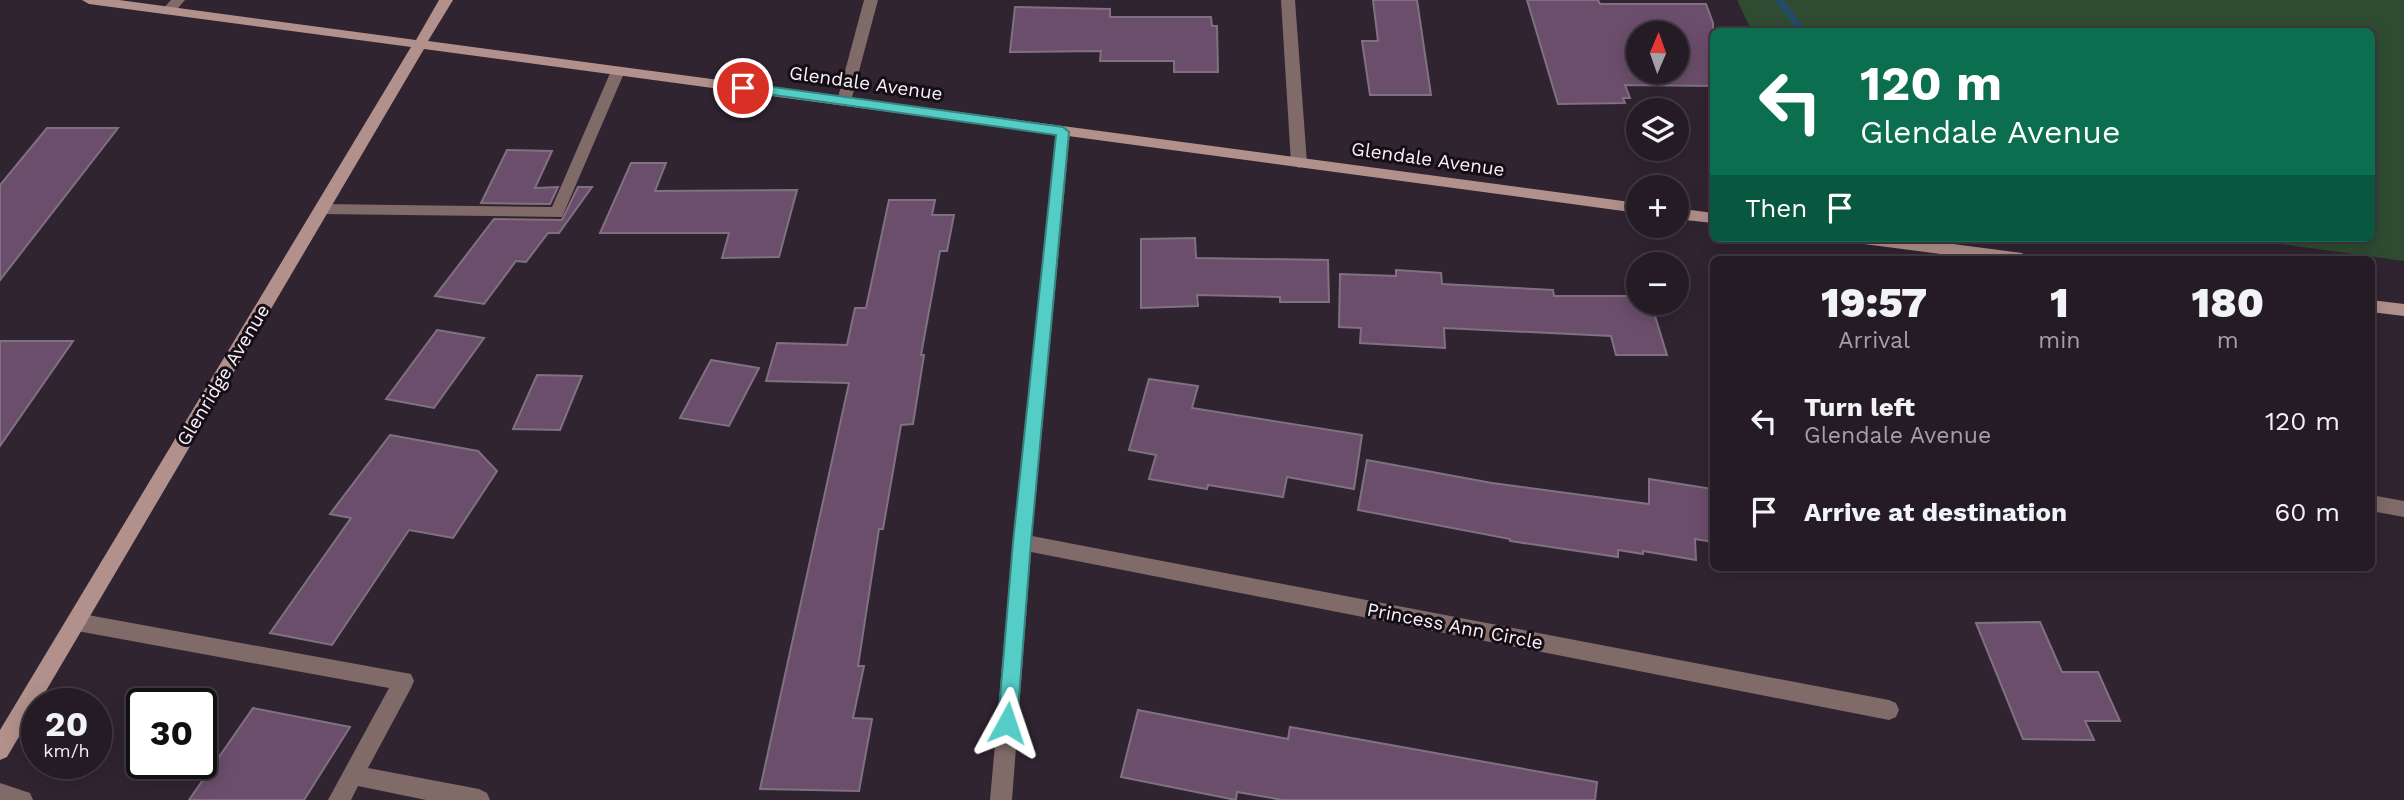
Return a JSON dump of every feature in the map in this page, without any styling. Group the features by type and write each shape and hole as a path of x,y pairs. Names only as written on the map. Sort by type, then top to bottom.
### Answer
{"main road":[{"name":"Glendale Avenue","path":"89,0 1626,206"},
{"name":"Glenridge Avenue","path":"0,750 446,0"},
{"path":"1689,215 1710,218"},
{"path":"1894,242 1999,256"},
{"path":"2375,306 2404,310"}],"street":[{"path":"167,11 178,0"},
{"path":"844,101 871,0"},
{"path":"1288,0 1299,163"},
{"path":"322,209 557,213 618,71"},
{"path":"1001,800 1022,542 1063,132"},
{"path":"2375,504 2404,509"},
{"name":"Princess Ann Circle","path":"1022,542 1889,710"},
{"path":"77,622 404,681 339,800"},
{"path":"353,775 479,800"},
{"path":"0,794 22,800"}],"green space":[{"path":"1737,0 2404,0 2404,261 2266,242 2375,242 2375,28 1750,28"}],"building":[{"path":"1373,0 1417,0 1431,95 1370,95 1362,41 1378,41"},
{"path":"1527,0 1598,0 1600,4 1706,4 1713,23 1713,28 1710,28 1710,86 1625,85 1630,98 1623,98 1625,103 1558,104"},
{"path":"1015,7 1110,9 1110,17 1211,17 1212,26 1217,26 1218,72 1174,72 1174,61 1100,61 1101,51 1010,52"},
{"path":"47,128 118,128 0,280 0,185"},
{"path":"507,150 552,151 535,188 558,187 550,204 481,203"},
{"path":"631,163 666,163 655,191 797,190 779,257 722,258 729,233 600,233"},
{"path":"578,187 592,187 559,233 548,233 526,262 516,261 484,304 435,296 494,219 562,220"},
{"path":"889,200 935,200 932,215 954,215 947,251 940,251 921,355 924,355 913,424 901,425 883,529 879,529 858,666 864,666 853,718 872,719 859,791 760,789 849,383 766,381 777,343 847,345 855,308 866,308"},
{"path":"1195,238 1196,258 1328,260 1329,302 1280,302 1280,297 1197,295 1198,306 1141,308 1141,239"},
{"path":"1396,270 1441,273 1442,284 1553,290 1554,296 1626,296 1626,315 1655,315 1667,355 1616,355 1611,336 1444,328 1445,348 1360,343 1361,328 1339,327 1340,274 1396,276"},
{"path":"437,330 484,338 434,408 386,399"},
{"path":"0,341 73,341 0,446"},
{"path":"711,360 759,368 729,426 680,418"},
{"path":"537,375 582,376 560,430 513,429"},
{"path":"1149,379 1198,386 1192,408 1362,435 1354,489 1287,477 1283,497 1208,485 1207,489 1149,479 1156,455 1129,450"},
{"path":"390,435 478,451 497,471 453,538 409,530 332,645 270,633 351,518 330,514"},
{"path":"1367,460 1492,483 1649,504 1649,479 1710,489 1710,542 1695,539 1696,560 1643,551 1643,554 1618,550 1618,557 1510,541 1358,510"},
{"path":"2040,622 2062,672 2098,672 2120,721 2085,721 2094,740 2023,739 1976,623"},
{"path":"253,708 350,727 304,800 189,800 204,779 217,779 217,760"},
{"path":"1138,710 1288,739 1290,727 1597,782 1595,800 1283,800 1237,792 1236,800 1121,777"}],"waterway":[{"path":"1779,0 1801,28"}],"route":[{"path":"743,88 1063,132 1022,542 1007,723"}]}
